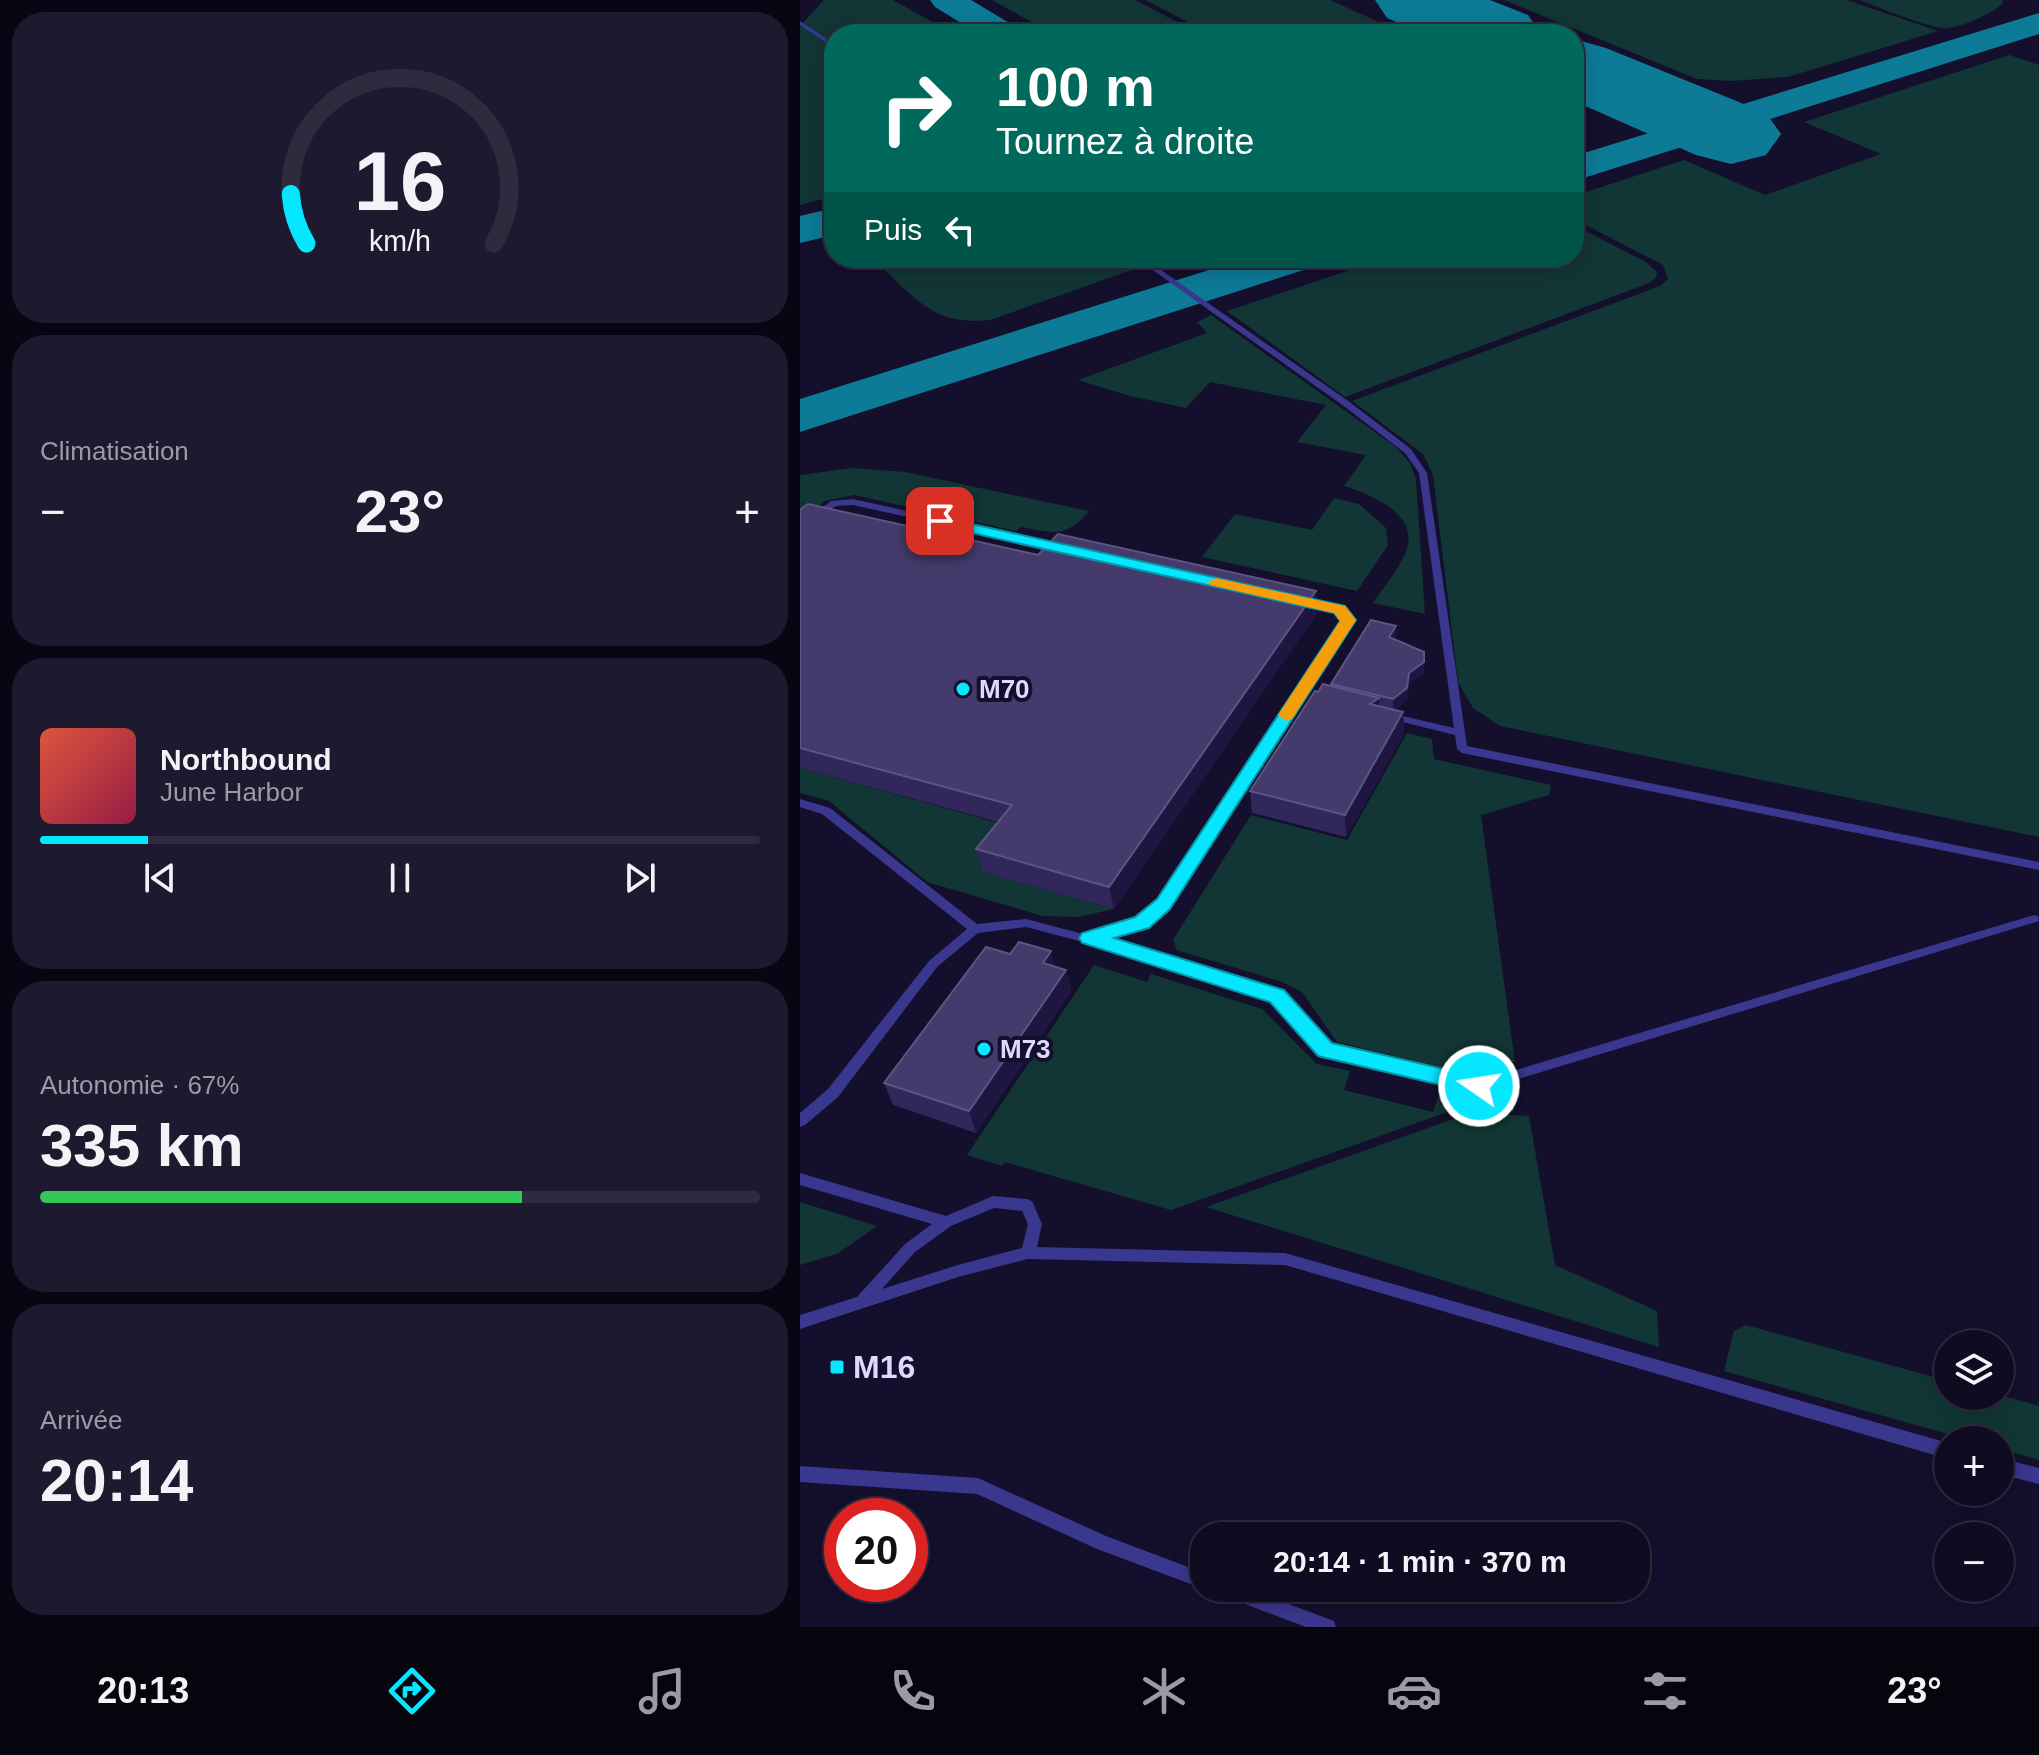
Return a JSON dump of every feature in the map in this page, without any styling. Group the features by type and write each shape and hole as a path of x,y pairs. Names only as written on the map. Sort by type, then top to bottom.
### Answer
{"lane":[{"path":"800,23 824,39"},
{"path":"1153,268 1348,405 1408,451 1423,473 1462,749 2039,866"},
{"path":"800,529 834,503 853,502 1080,552"},
{"path":"1089,938 1142,923 1163,904 1348,620 1339,610 1288,598"},
{"path":"1300,694 1316,698"},
{"path":"1378,713 1460,733"},
{"path":"800,803 826,811 975,929"},
{"path":"800,1121 833,1093 933,964 975,929 1026,923 1089,938 1277,996 1326,1050 1479,1086 2034,919"},
{"path":"800,1179 946,1222"},
{"path":"862,1302 910,1248 946,1222 993,1202 1027,1205 1035,1224 1028,1253"},
{"path":"800,1322 1028,1253 1285,1259 1934,1447"},
{"path":"2014,1470 2039,1476"},
{"path":"800,1474 978,1486 1103,1543 1190,1576"},
{"path":"1261,1602 1328,1627"}],"green space":[{"path":"824,0 893,0 936,24 824,24 824,199 800,205 800,26"},
{"path":"992,0 1135,0 1181,24 1035,24"},
{"path":"1145,0 1330,0 1383,24 1192,24"},
{"path":"1504,0 1847,0 1938,31 1788,77 1731,81 1697,79 1584,33 1584,24 1563,24"},
{"path":"1859,0 2002,0 2003,3 1974,20 1941,28"},
{"path":"2009,55 2039,65 2039,837 1500,726 1473,708 1458,682 1433,475 1423,454 1352,401 1660,286 1668,279 1663,265 1584,224 1584,193 1684,160 1765,195 1881,154 1804,122"},
{"path":"1584,230 1646,262 1657,272 1656,278 1649,283 1345,397 1227,311 1356,268 1584,268"},
{"path":"883,268 1138,268 990,320 952,318 937,313 911,295"},
{"path":"1211,315 1396,447 1410,463 1416,479 1425,614 1373,603 1404,556 1408,542 1407,529 1392,509 1344,486 1366,455 1297,442 1326,405 1210,382 1186,408 1130,396 1078,380 1207,333 1197,322"},
{"path":"852,468 905,472 1089,511 1066,530 1051,532 1021,527 1016,531 854,495 825,501 800,522 800,475"},
{"path":"1334,498 1359,504 1386,528 1388,545 1357,591 1202,557 1235,514 1312,530"},
{"path":"1407,733 1432,739 1434,759 1551,785 1549,795 1481,815 1515,1062 1502,1063 1495,1080 1337,1042 1302,992 1282,982 1177,950 1173,940 1251,815 1347,840"},
{"path":"800,768 1017,828 983,872 1114,909 1078,917 1043,916 927,882 829,801 800,793"},
{"path":"1094,965 1147,982 1151,974 1262,1009 1317,1064 1350,1071 1344,1090 1433,1112 1440,1091 1470,1098 1470,1104 1171,1210 1005,1162 1002,1166 967,1155"},
{"path":"1470,1113 1529,1116 1555,1265 1657,1311 1659,1347 1206,1207"},
{"path":"800,1202 877,1226 837,1254 800,1265"},
{"path":"1746,1325 1934,1377 1934,1410 2014,1410 2014,1399 2039,1406 2039,1460 2014,1453 2014,1426 1934,1426 1934,1430 1724,1371 1734,1331"}],"building":[{"path":"808,504 1038,555 1058,534 1316,591 1109,887 976,849 1012,805 800,748 800,510"},
{"path":"1371,620 1396,626 1389,637 1424,652 1424,662 1409,673 1407,688 1393,699 1331,684"},
{"path":"1323,684 1379,698 1370,704 1403,712 1345,815 1250,791 1315,691 1318,692"},
{"name":"M73","path":"1019,942 1051,951 1043,963 1066,970 969,1111 884,1083 986,947 1010,954"}],"taxiway":[{"path":"947,0 987,24"},
{"path":"1446,12 1459,24"},
{"path":"1584,166 2039,23"},
{"path":"800,230 824,224"},
{"path":"800,416 1263,268"}],"runway":[{"path":"1417,0 1473,24"},
{"path":"1584,71 1731,134"}],"slow traffic":[{"path":"1216,582 1339,610 1348,620 1286,715"}],"place":[{"name":"M70","path":"963,689"},
{"name":"M73","path":"984,1049"},
{"name":"M16","path":"837,1367"}],"route":[{"path":"940,521 1339,610 1348,620 1163,904 1142,923 1089,938 1277,996 1326,1050 1479,1086"}]}
